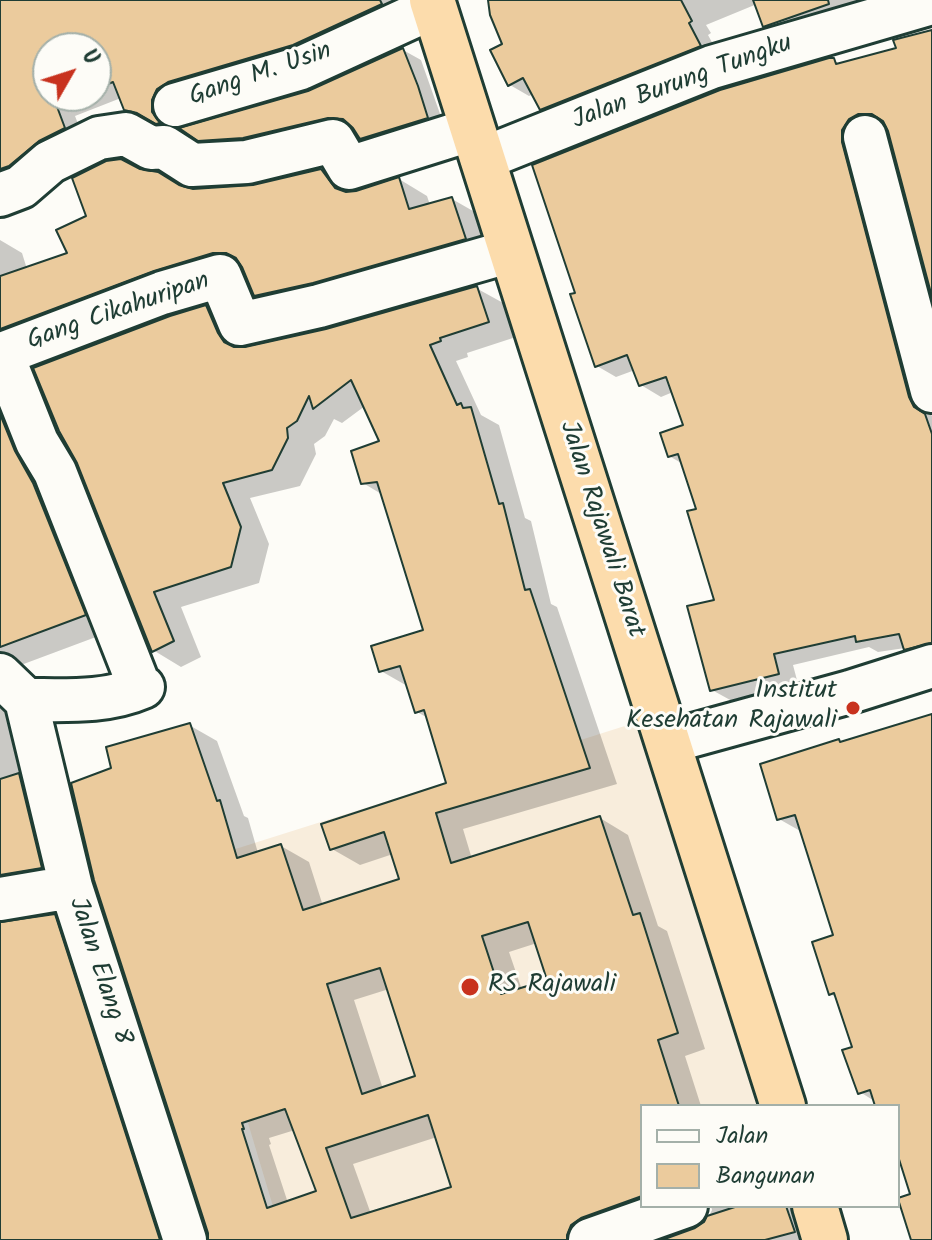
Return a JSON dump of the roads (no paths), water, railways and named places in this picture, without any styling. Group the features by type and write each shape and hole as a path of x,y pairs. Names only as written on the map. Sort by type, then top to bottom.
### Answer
{"highway":[{"name":"Jalan Rajawali Barat","path":"433,3 782,1104"},
{"path":"816,1208 825,1240"}],"street":[{"name":"Gang M. Usin","path":"175,105 301,68 433,3"},
{"name":"Jalan Burung Tungku","path":"0,195 21,187 50,162 99,138 126,134 151,148 164,147 192,165 247,162 333,141 349,168 477,144 712,67 932,3"},
{"path":"865,137 932,391"},
{"name":"Gang Cikahuripan","path":"13,687 96,700 142,688 55,472 37,442 2,354 162,293 220,276 240,324 319,306 511,251"},
{"path":"668,742 932,666"},
{"name":"Jalan Elang 8","path":"13,687 71,887 185,1240"},
{"path":"0,899 71,887"},
{"path":"590,1240 680,1208"}],"place":[{"name":"Institut Kesehatan Rajawali","path":"853,708"},
{"name":"RS Rajawali","path":"470,987"}]}
